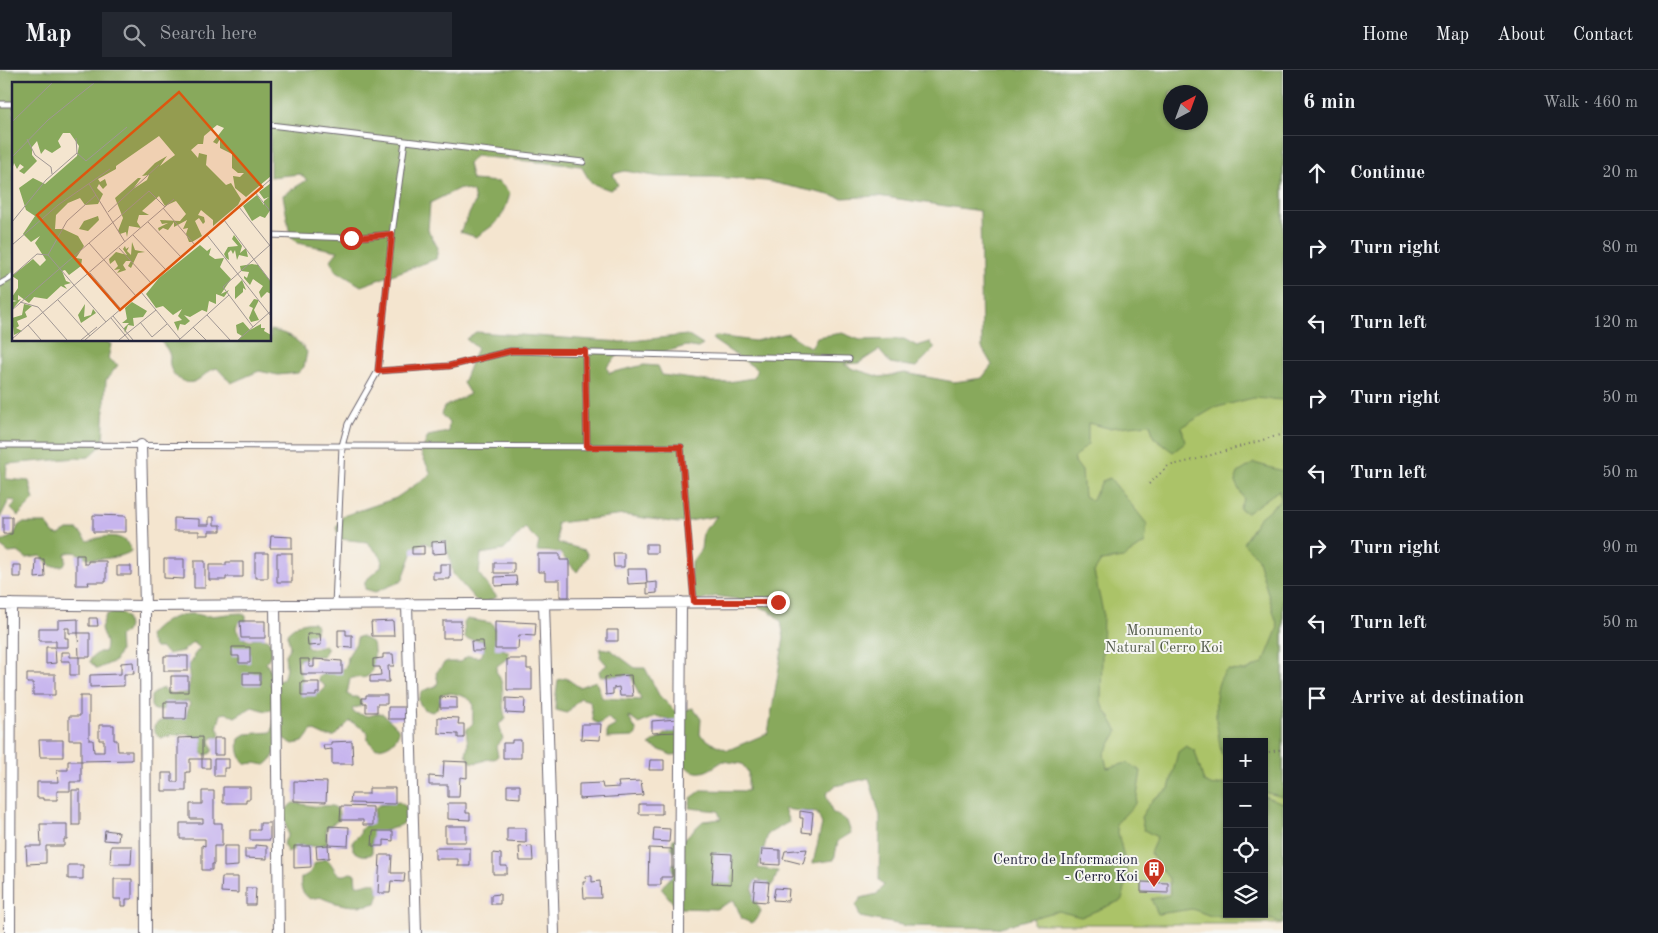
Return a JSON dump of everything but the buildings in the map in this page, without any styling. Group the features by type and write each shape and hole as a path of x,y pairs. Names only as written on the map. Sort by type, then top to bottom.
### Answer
{"street":[{"path":"141,445 145,606 146,933"},
{"path":"679,933 681,602"},
{"path":"10,933 5,604 145,606 778,602"},
{"path":"544,603 554,933"},
{"path":"407,604 416,933"},
{"path":"275,605 279,933"}],"lane":[{"path":"271,125 583,162"},
{"path":"335,604 342,446 348,424 378,371 392,234 405,141"},
{"path":"271,235 351,238 392,234"},
{"path":"0,284 12,277"},
{"path":"378,371 449,366 511,351 585,351 849,360"},
{"path":"585,351 587,447"},
{"path":"0,445 681,447 694,602"}],"path":[{"path":"1149,484 1168,466 1283,434"},
{"path":"1268,753 1283,749"}],"green space":[{"path":"0,70 1283,70 1283,400 1253,398 1214,408 1182,427 1185,443 1173,452 1154,438 1150,424 1108,428 1088,423 1088,444 1073,459 1082,471 1084,496 1092,501 1102,481 1110,478 1147,524 1145,543 1123,558 1101,561 1094,572 1103,612 1101,703 1118,731 1104,754 1107,768 1127,763 1141,771 1136,803 1116,824 1128,875 1122,900 1081,917 1058,911 997,928 907,926 860,917 856,905 861,898 877,894 884,885 879,880 880,816 869,778 835,786 826,794 832,812 847,821 851,833 838,841 834,860 813,863 822,824 817,813 784,809 789,822 768,834 758,868 778,871 774,882 771,886 757,879 753,887 753,895 761,911 757,919 751,923 742,919 734,900 716,909 677,908 661,888 674,874 671,865 681,861 671,847 673,839 684,839 703,821 721,819 718,811 689,808 691,798 702,790 748,791 748,772 742,764 723,761 704,772 694,772 684,765 685,754 671,755 649,745 675,728 674,721 656,716 639,724 628,716 637,732 634,737 607,738 607,730 616,725 608,718 599,724 593,721 590,701 580,698 567,713 556,710 555,702 558,680 566,678 579,687 596,681 602,698 641,700 631,675 600,676 599,671 607,665 600,657 601,648 611,650 635,668 645,668 659,695 676,712 693,708 701,719 700,735 712,743 728,750 768,733 784,638 781,621 768,610 736,599 716,596 700,601 691,594 691,563 701,549 703,532 717,516 678,523 624,515 557,523 558,543 585,550 588,556 577,572 559,552 537,551 539,542 525,528 504,550 481,554 479,574 497,597 480,605 453,574 449,554 424,542 414,549 402,581 375,592 365,589 365,581 381,567 382,558 367,542 340,539 336,528 343,516 396,498 431,474 421,453 428,436 448,432 449,423 441,414 444,407 470,394 463,383 477,348 466,339 476,332 622,342 687,335 703,345 698,348 686,346 654,355 621,352 607,367 609,373 644,365 658,366 662,375 722,383 753,378 758,370 713,340 715,336 755,341 788,333 811,348 817,337 842,333 860,340 904,339 917,346 930,342 935,348 916,367 890,363 879,350 859,363 844,364 851,368 880,377 905,373 954,382 982,378 992,365 982,348 980,211 878,196 843,198 766,181 714,177 661,177 625,171 613,174 618,185 610,190 591,183 581,166 475,156 468,164 472,180 499,182 510,193 505,208 495,224 476,237 460,232 475,202 473,192 460,188 430,203 428,230 438,248 436,259 361,286 335,270 331,260 338,251 297,243 290,235 283,195 307,180 300,174 271,177 271,82 12,82 12,341 106,341 111,344 108,359 118,365 106,380 103,444 89,457 7,464 6,479 29,481 34,500 18,516 11,509 16,501 9,500 0,518"},
{"name":"Monumento Natural Cerro Koi","path":"1283,70 1283,924 1033,924 1070,111 1163,93 1163,130 1208,130 1208,85 1205,85"},
{"path":"271,330 291,337 307,352 304,367 298,373 278,375 259,371 231,383 217,368 196,381 189,383 182,381 173,372 169,352 160,341 271,341"},
{"path":"1254,463 1283,471 1283,797 1268,793 1268,738 1223,738 1223,755 1221,753 1216,698 1221,678 1227,670 1246,671 1264,662 1278,627 1257,557 1243,543 1259,518 1281,500 1279,490 1247,513 1239,508 1244,499 1235,482 1238,473"},
{"path":"22,523 46,523 54,534 59,535 67,530 78,530 88,541 110,536 116,537 126,542 130,546 131,551 117,557 97,559 88,558 74,552 68,553 65,554 65,564 51,566 41,556 26,558 18,552 9,553 0,546 1,542 14,535 18,526"},
{"path":"122,613 126,617 128,626 126,632 119,636 120,651 115,661 97,669 90,662 91,658 99,652 104,652 106,643 101,628 106,615"},
{"path":"242,613 246,616 246,621 237,624 236,627 239,634 246,640 251,641 254,638 266,639 271,645 269,658 266,663 273,675 270,685 283,679 284,676 286,667 285,655 290,647 287,633 299,624 314,622 317,626 316,631 308,636 306,646 310,649 325,645 328,648 323,656 308,656 299,660 297,664 303,679 300,688 301,693 305,696 323,691 325,686 318,680 319,676 343,669 347,665 348,656 357,638 361,636 373,643 374,656 371,672 366,677 350,679 347,694 357,697 361,701 361,706 352,709 354,713 369,716 378,713 383,714 397,727 399,732 393,742 387,746 375,748 368,741 367,731 350,721 335,736 325,736 312,730 303,742 293,744 281,737 275,753 268,763 265,765 246,764 239,753 239,739 246,734 272,732 276,709 266,711 252,707 235,717 226,713 221,714 217,728 220,732 219,737 214,737 210,740 213,750 210,754 205,755 201,753 201,739 191,735 181,734 160,738 154,731 154,726 162,720 186,717 190,703 187,701 163,710 154,710 151,706 151,696 163,688 171,694 187,693 190,682 188,667 200,648 193,642 183,651 168,654 161,648 155,648 149,636 163,623 181,615 210,616"},
{"path":"467,619 492,623 500,647 508,652 509,657 497,666 496,671 502,683 503,706 506,719 499,724 503,739 496,746 498,756 494,759 477,763 471,762 466,754 468,745 466,730 473,723 472,702 458,695 445,693 442,694 437,709 432,712 423,709 418,700 422,691 436,686 438,682 436,673 445,662 460,662 468,656 478,657 482,655 485,645 483,641 465,638 464,623"},
{"path":"1186,746 1195,751 1204,782 1213,786 1223,784 1223,916 1211,916 1192,909 1158,914 1151,899 1170,895 1169,879 1150,853 1157,837 1144,830 1141,817 1153,799 1169,789 1178,752"},
{"path":"1268,797 1283,803 1283,923 1265,918 1268,918"},
{"path":"399,802 408,808 409,818 401,825 376,835 372,839 372,854 362,855 353,850 353,841 360,834 361,829 373,822 375,808 379,805"},
{"path":"293,803 330,806 337,809 339,820 326,828 327,843 324,847 299,845 288,853 283,844 288,835 285,814 286,810"},
{"path":"324,859 328,860 339,874 355,874 356,885 375,883 379,894 376,903 362,906 347,905 320,897 310,899 307,897 302,890 301,878 310,873 314,864"}],"place":[{"name":"Centro de Informacion - Cerro Koi","path":"1154,888"}],"route":[{"path":"351,238 392,234 378,371 449,366 511,351 585,351 587,447 681,447 694,602 778,602"}]}
